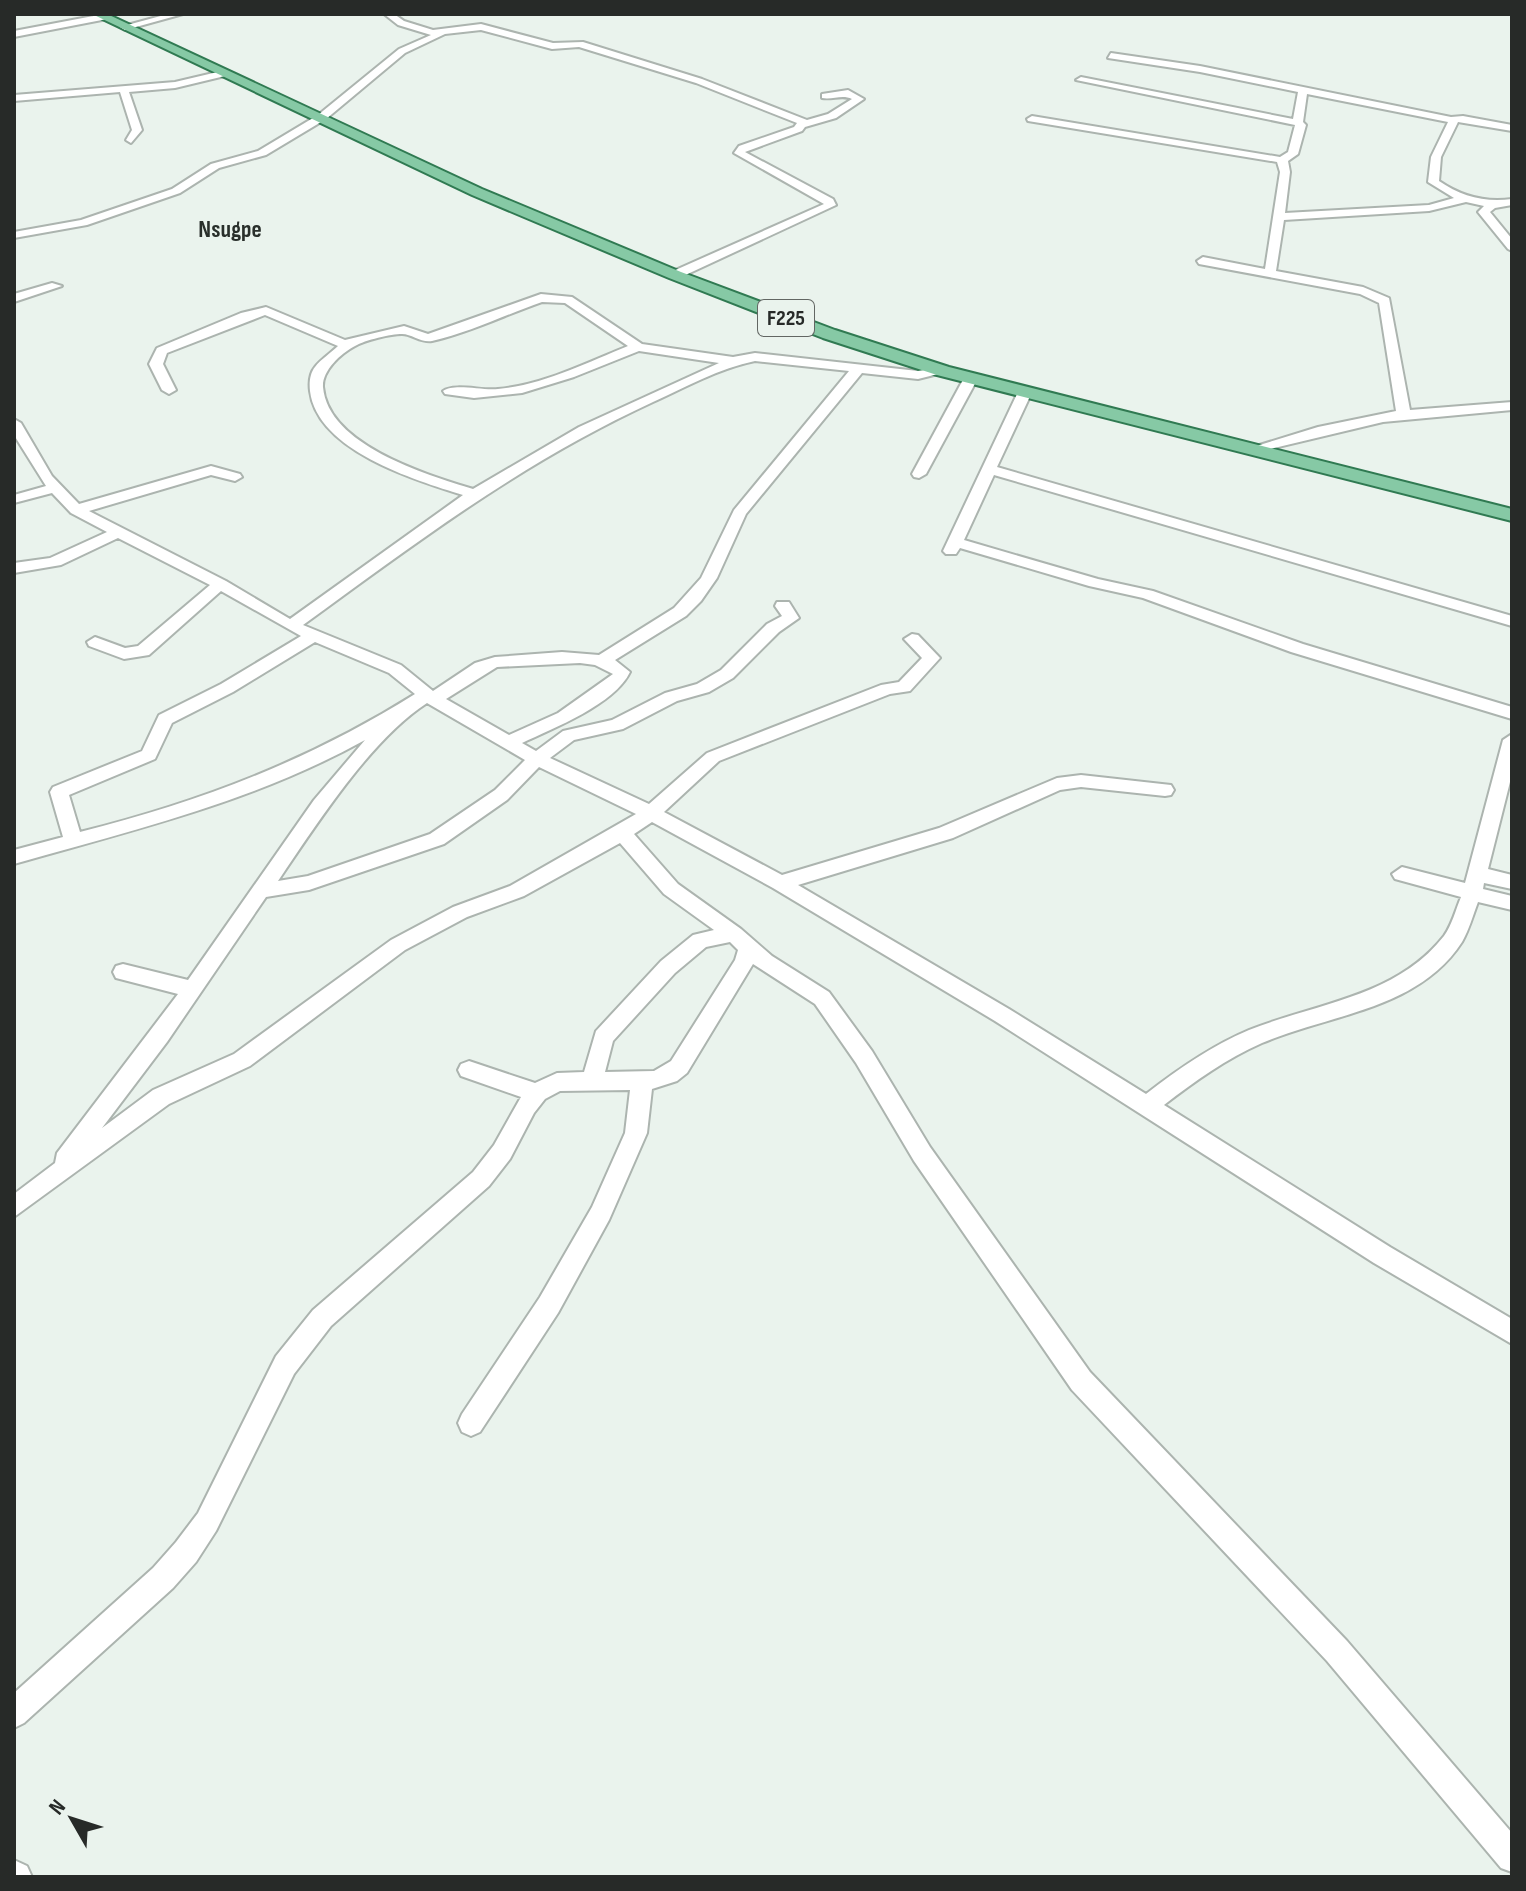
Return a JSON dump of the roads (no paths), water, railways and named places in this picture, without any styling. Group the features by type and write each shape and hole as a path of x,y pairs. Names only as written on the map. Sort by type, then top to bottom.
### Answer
{"main road":[{"name":"F225","path":"101,15 477,192 675,275 829,334 943,371 1512,515"}],"street":[{"path":"125,27 179,14"},
{"path":"388,14 401,23 441,34"},
{"path":"14,34 101,15"},
{"path":"14,235 83,223 176,191 215,166 262,153 322,117 402,51 441,34 481,27 552,46 580,44 699,81 804,124"},
{"path":"1111,56 1451,120 1463,119 1512,128"},
{"path":"14,98 175,85 226,73"},
{"path":"1081,80 1298,123"},
{"path":"124,90 137,130 131,140"},
{"path":"1032,119 1282,160 1293,154 1301,125 1298,123 1303,90"},
{"path":"675,275 830,205 829,201 739,153 743,148 832,116 859,99 848,93 826,96"},
{"path":"1451,120 1454,124 1436,157 1433,182 1463,199 1492,205 1512,202"},
{"path":"1270,273 1285,172 1282,160"},
{"path":"1278,217 1429,208 1463,199"},
{"path":"1492,205 1484,212 1485,217 1512,247"},
{"path":"1203,261 1363,291 1385,301 1404,417"},
{"path":"14,298 56,286"},
{"path":"169,390 156,364 162,351 255,313 275,312 332,340 350,343 404,330 422,338 447,333 531,301 550,297 568,300 638,347 734,361"},
{"path":"350,343 319,370 316,383 318,400 333,428 352,443 425,479 474,494"},
{"path":"450,391 470,395 529,388 638,347"},
{"path":"291,626 474,494 586,429 734,361 755,357 918,375 943,371"},
{"path":"602,661 659,627 695,598 709,578 739,513 859,368"},
{"path":"919,474 971,378"},
{"path":"1025,392 953,547 1147,594 1297,648 1512,713"},
{"path":"1258,450 1292,437 1404,417 1512,406"},
{"path":"14,423 46,478 76,510 220,584 291,626 395,669 431,697 537,759 651,813 780,883 1002,1015 1382,1255 1512,1332"},
{"path":"989,469 1512,621"},
{"path":"76,510 211,470 235,477"},
{"path":"14,499 56,488"},
{"path":"14,568 59,562 118,532"},
{"path":"95,642 124,654 143,651 220,584"},
{"path":"261,891 318,880 437,839 501,795 537,759 569,735 617,725 650,706 703,688 727,674 773,628 791,618 783,606"},
{"path":"73,840 59,792 149,755 165,719 227,688 316,634"},
{"path":"14,1207 161,1097 242,1060 398,945 460,912 517,891 622,833 651,813 713,757 887,689 904,687 932,658 912,639"},
{"path":"14,857 206,804 303,766 370,733 397,714 495,662 590,658 614,663 622,672 618,680 564,717 508,742"},
{"path":"49,1181 192,989 320,805 397,714"},
{"path":"1148,1105 1197,1067 1255,1037 1389,992 1418,975 1454,938 1475,883 1512,740"},
{"path":"780,883 946,833 1057,784 1081,781 1165,790"},
{"path":"622,833 671,889 742,941 765,962 822,998 864,1057 922,1154 1081,1381 1337,1651 1512,1857"},
{"path":"1402,874 1475,883 1512,882"},
{"path":"1475,883 1512,903"},
{"path":"592,1082 603,1037 668,967 700,940 742,941"},
{"path":"14,1713 163,1578 186,1552 207,1522 266,1398 301,1342 322,1318 481,1179 502,1152 526,1106 537,1093 557,1082 642,1081 669,1075 679,1067 744,962 742,941"},
{"path":"123,972 192,989"},
{"path":"469,1070 537,1093"},
{"path":"471,1423 549,1305 601,1213 636,1133 642,1081"}],"district":[{"name":"Nsugpe","path":"230,229"}]}
